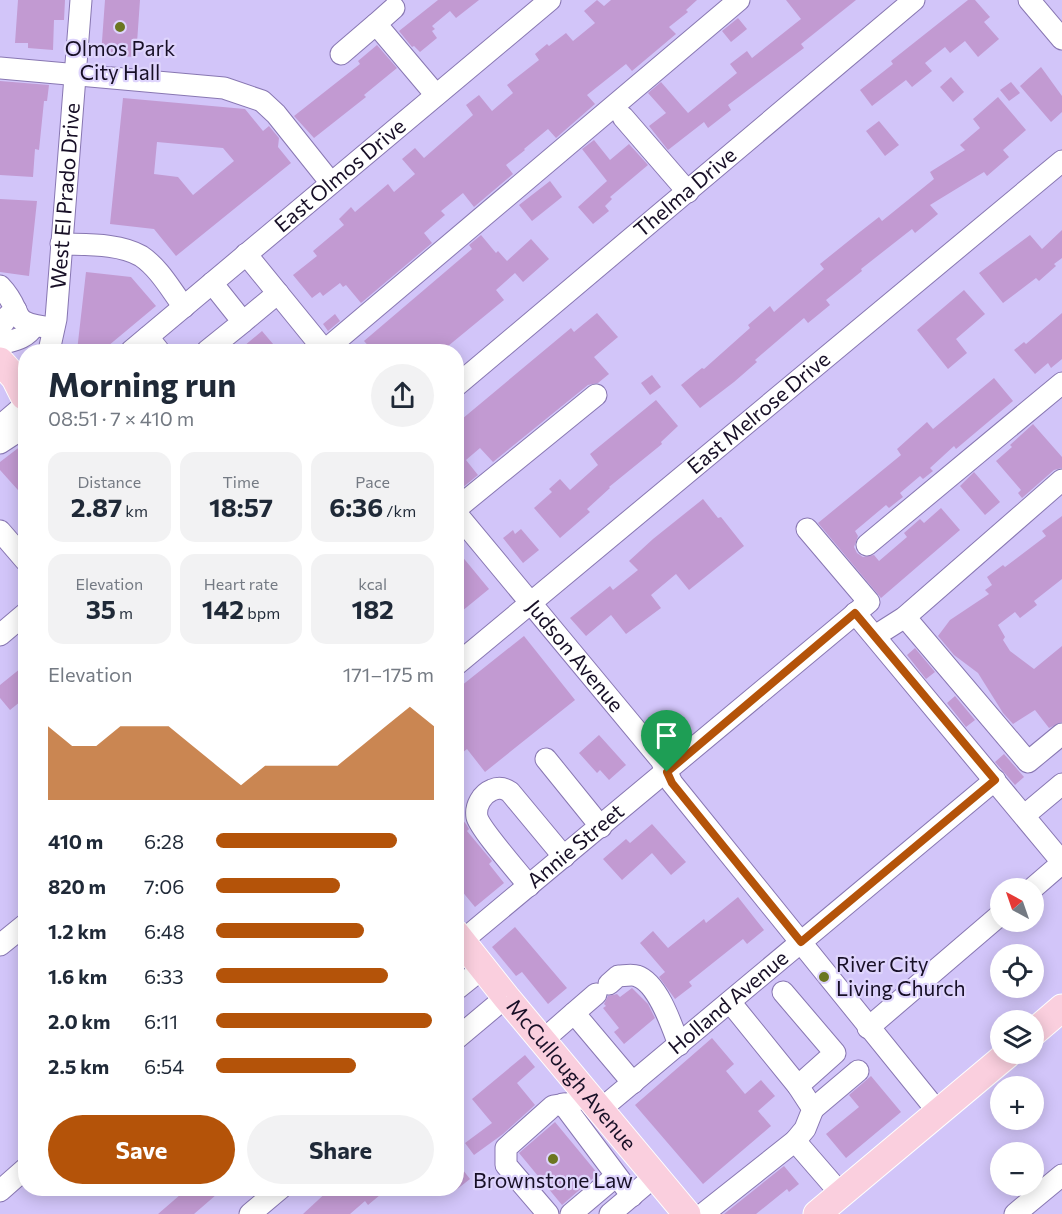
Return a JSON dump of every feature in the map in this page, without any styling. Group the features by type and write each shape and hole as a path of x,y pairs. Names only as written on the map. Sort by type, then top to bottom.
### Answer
{"main road":[{"path":"0,350 18,362"},
{"path":"0,361 18,384"},
{"name":"McCullough Avenue","path":"464,944 543,1040 584,1102 656,1176 684,1211"},
{"path":"1044,1023 1062,1008"},
{"path":"817,1214 996,1064"}],"street":[{"name":"West El Prado Drive","path":"49,344 48,324 61,244 81,0"},
{"name":"East Olmos Drive","path":"153,344 183,307 550,0"},
{"path":"333,344 739,0"},
{"name":"Thelma Drive","path":"464,379 915,0"},
{"path":"1029,0 1062,39"},
{"path":"340,54 394,8"},
{"path":"376,24 436,95"},
{"path":"0,68 224,88 249,95 262,101 276,114 331,183"},
{"path":"623,117 688,192"},
{"name":"East Melrose Drive","path":"464,658 1062,161"},
{"path":"61,244 115,248 140,256 156,270 183,307"},
{"path":"246,254 319,344"},
{"path":"212,283 243,322"},
{"path":"0,286 16,310 18,318 25,324 48,324"},
{"path":"216,344 278,293"},
{"path":"0,328 8,316 16,310"},
{"name":"West El Prado Drive","path":"48,324 60,344"},
{"path":"0,344 23,338 48,324"},
{"path":"867,545 1062,383"},
{"path":"464,504 596,394"},
{"path":"0,426 18,411"},
{"path":"0,443 18,431"},
{"path":"875,636 905,617 1062,480"},
{"name":"Judson Avenue","path":"464,521 661,760 672,783 938,1112"},
{"path":"807,529 869,602 855,613 1062,863 1044,879"},
{"path":"0,531 18,552"},
{"name":"Annie Street","path":"464,934 529,886 601,827 855,613"},
{"path":"905,617 1028,762 1062,734"},
{"path":"0,635 18,620"},
{"path":"546,759 601,827"},
{"name":"Holland Avenue","path":"548,1214 506,1166 506,1148 553,1106 584,1102 633,1083 995,780"},
{"path":"1025,816 1062,784"},
{"path":"529,886 479,822 476,815 477,808 484,795 497,788 504,788 510,792 564,857"},
{"path":"868,1028 990,924"},
{"path":"0,945 18,930"},
{"path":"464,983 483,968"},
{"path":"543,1040 618,976 637,976 652,988 668,1013 679,1045"},
{"path":"783,992 835,1053 798,1086"},
{"path":"464,1032 506,997"},
{"path":"730,1002 798,1086 813,1109"},
{"path":"574,1013 633,1083"},
{"path":"684,1211 795,1142 805,1129 813,1109 858,1071"},
{"path":"584,1102 616,1176 632,1196"},
{"path":"795,1142 841,1194"},
{"path":"0,1191 18,1175"},
{"path":"1016,1214 1062,1175"},
{"path":"571,1214 616,1176"},
{"path":"610,1214 656,1176"},
{"path":"250,1214 271,1196"}],"building":[{"path":"18,0 65,0 64,20 54,20 53,50 28,48 28,43 15,43"},
{"name":"Olmos Park City Hall","path":"105,0 140,0 136,57 101,55"},
{"path":"438,0 479,0 456,18 450,11 432,26 435,29 432,31 437,38 420,52 414,46 412,47 399,31"},
{"path":"597,0 604,6 611,0 697,0 686,10 688,12 669,27 676,34 632,71 626,64 587,95 595,104 556,138 548,129 524,149 506,165 513,174 474,207 463,193 441,211 445,215 424,233 432,243 361,303 346,285 343,287 340,283 323,296 320,292 312,298 293,275 317,256 313,251 344,225 339,219 351,207 355,212 388,184 394,192 415,174 402,159 415,148 424,158 473,115 466,105 479,95 492,111 513,93 507,85 539,60 535,54 566,33 573,41 595,23 584,11"},
{"path":"786,0 856,0 801,44 804,48 728,105 731,110 708,128 704,122 668,150 649,126 666,113 648,93 661,82 688,113 737,73 730,64 747,51 752,58 801,19"},
{"path":"968,0 975,0 990,17 984,22 999,39 978,57 965,41 950,53 945,47 925,63 932,71 912,87 906,80 872,106 860,90 893,64 891,61"},
{"path":"738,18 747,29 731,42 722,31"},
{"path":"377,45 397,68 364,95 366,97 314,138 294,116 360,64 358,61"},
{"path":"1041,67 1062,96 1062,112 1051,122 1020,86"},
{"path":"951,77 964,92 953,102 940,87"},
{"path":"0,81 49,85 47,101 44,101 39,150 35,149 33,177 0,175"},
{"path":"1011,82 1020,93 1009,101 1000,90"},
{"path":"998,97 1026,130 1003,150 1009,157 987,176 984,172 930,205 938,214 915,233 912,229 861,269 862,271 826,300 830,305 808,323 804,318 755,360 757,362 734,382 700,408 681,385 702,368 704,369 750,328 748,325 770,306 774,312 824,269 820,264 879,217 882,221 934,179 930,172 965,150 960,145 980,128 973,119"},
{"path":"123,98 245,109 263,131 269,126 279,138 278,147 291,163 176,256 154,229 110,224","holes":["157,142 223,148 234,161 193,195 178,177 154,174"]},
{"path":"879,121 899,145 885,156 866,131"},
{"path":"594,140 610,160 629,144 648,165 610,197 612,199 605,206 609,211 593,224 578,207 607,181 582,149"},
{"path":"550,181 562,197 532,221 519,205"},
{"path":"0,199 37,201 29,276 0,272"},
{"path":"1062,230 1062,258 1054,264 1056,266 1039,281 1036,278 1003,303 979,273 1030,235 1042,249"},
{"path":"481,235 496,253 498,251 507,261 531,239 549,259 523,282 515,273 496,290 504,300 451,344 367,344 364,341 472,249 469,245"},
{"path":"86,272 131,277 156,306 110,344 78,344"},
{"path":"964,290 985,314 956,339 967,353 948,369 917,330"},
{"path":"597,313 618,337 594,357 609,374 598,383 588,385 493,462 480,448 466,460 478,475 464,486 464,417 571,328 574,332"},
{"path":"1062,313 1062,359 1051,368 1048,363 1035,374 1014,350 1024,342 1026,344"},
{"path":"335,314 340,321 328,331 323,324"},
{"path":"262,331 273,344 246,344"},
{"path":"652,375 661,387 650,395 641,383"},
{"path":"994,378 1013,401 956,449 954,446 930,468 933,471 923,479 920,476 900,493 903,497 889,508 886,505 855,531 858,536 854,547 857,553 863,557 874,555 879,561 907,537 904,533 920,519 924,523 941,508 960,530 881,598 818,523 901,455 897,449 927,422 933,429"},
{"path":"656,400 678,426 661,442 662,444 609,487 587,509 590,512 560,538 534,508 552,492 549,489 560,479 570,490 598,465 590,454"},
{"path":"1033,424 1062,457 1062,468 1054,470 1022,498 1018,493 1021,490 996,461"},
{"path":"18,448 18,490 0,470 0,462"},
{"path":"974,472 1000,502 985,515 960,486"},
{"path":"703,499 744,546 689,590 676,574 651,595 661,608 626,634 611,615 586,636 570,618 610,586 613,590 638,570 629,561"},
{"path":"1062,516 1062,579 1034,601 1037,605 1020,618 1015,612 998,625 1010,651 1034,669 1062,646 1062,722 1049,728 1035,710 1013,724 1003,713 978,673 954,655 938,636 950,620 989,594 985,590 992,585 987,577 1003,565 1005,567 1046,536 1042,531"},
{"path":"521,529 539,550 523,563 503,538 513,530 515,534"},
{"path":"464,559 489,589 464,609"},
{"path":"524,636 575,700 485,772 467,749 464,751 464,684"},
{"path":"915,648 935,672 926,679 907,655"},
{"path":"18,670 18,704 10,710 0,698 0,685"},
{"path":"955,696 975,720 966,727 947,703"},
{"path":"599,735 626,765 609,780 600,770 597,773 579,753"},
{"path":"1004,754 1024,777 1015,785 995,762"},
{"path":"464,822 469,829 467,831 492,861 489,864 504,883 475,907 464,894"},
{"path":"652,824 686,862 671,875 652,853 622,880 603,859 626,839 630,843"},
{"path":"738,897 764,930 747,944 743,939 689,982 692,986 675,999 659,977 665,972 640,943 653,931 668,948 704,919 706,923"},
{"path":"515,927 567,988 548,1004 522,972 516,976 492,947"},
{"path":"632,988 648,1004 655,1018 624,1044 614,1032 619,1028 603,1008 606,1006 604,1004 608,996 617,994 620,997"},
{"path":"712,1038 734,1064 726,1071 745,1094 761,1080 775,1096 758,1111 771,1126 703,1184 635,1105"},
{"path":"525,1055 535,1067 517,1083 535,1105 503,1134 474,1155 465,1143 492,1123 472,1099"},
{"path":"871,1076 901,1112 846,1158 826,1134 859,1107 849,1095"},
{"path":"555,1122 598,1174 562,1205 519,1153"},
{"path":"784,1166 799,1184 789,1192 787,1189 756,1214 724,1214"},
{"path":"464,1171 470,1179 464,1184"},
{"path":"179,1196 215,1196 194,1214 158,1214"},
{"path":"322,1196 379,1196 368,1205 365,1201 350,1214 303,1214"}],"place":[{"name":"Olmos Park City Hall","path":"120,27"},
{"name":"River City Living Church","path":"824,977"},
{"name":"Brownstone Law","path":"553,1159"}],"route":[{"path":"855,613 995,780 801,942 672,783 667,772 855,613"}]}
